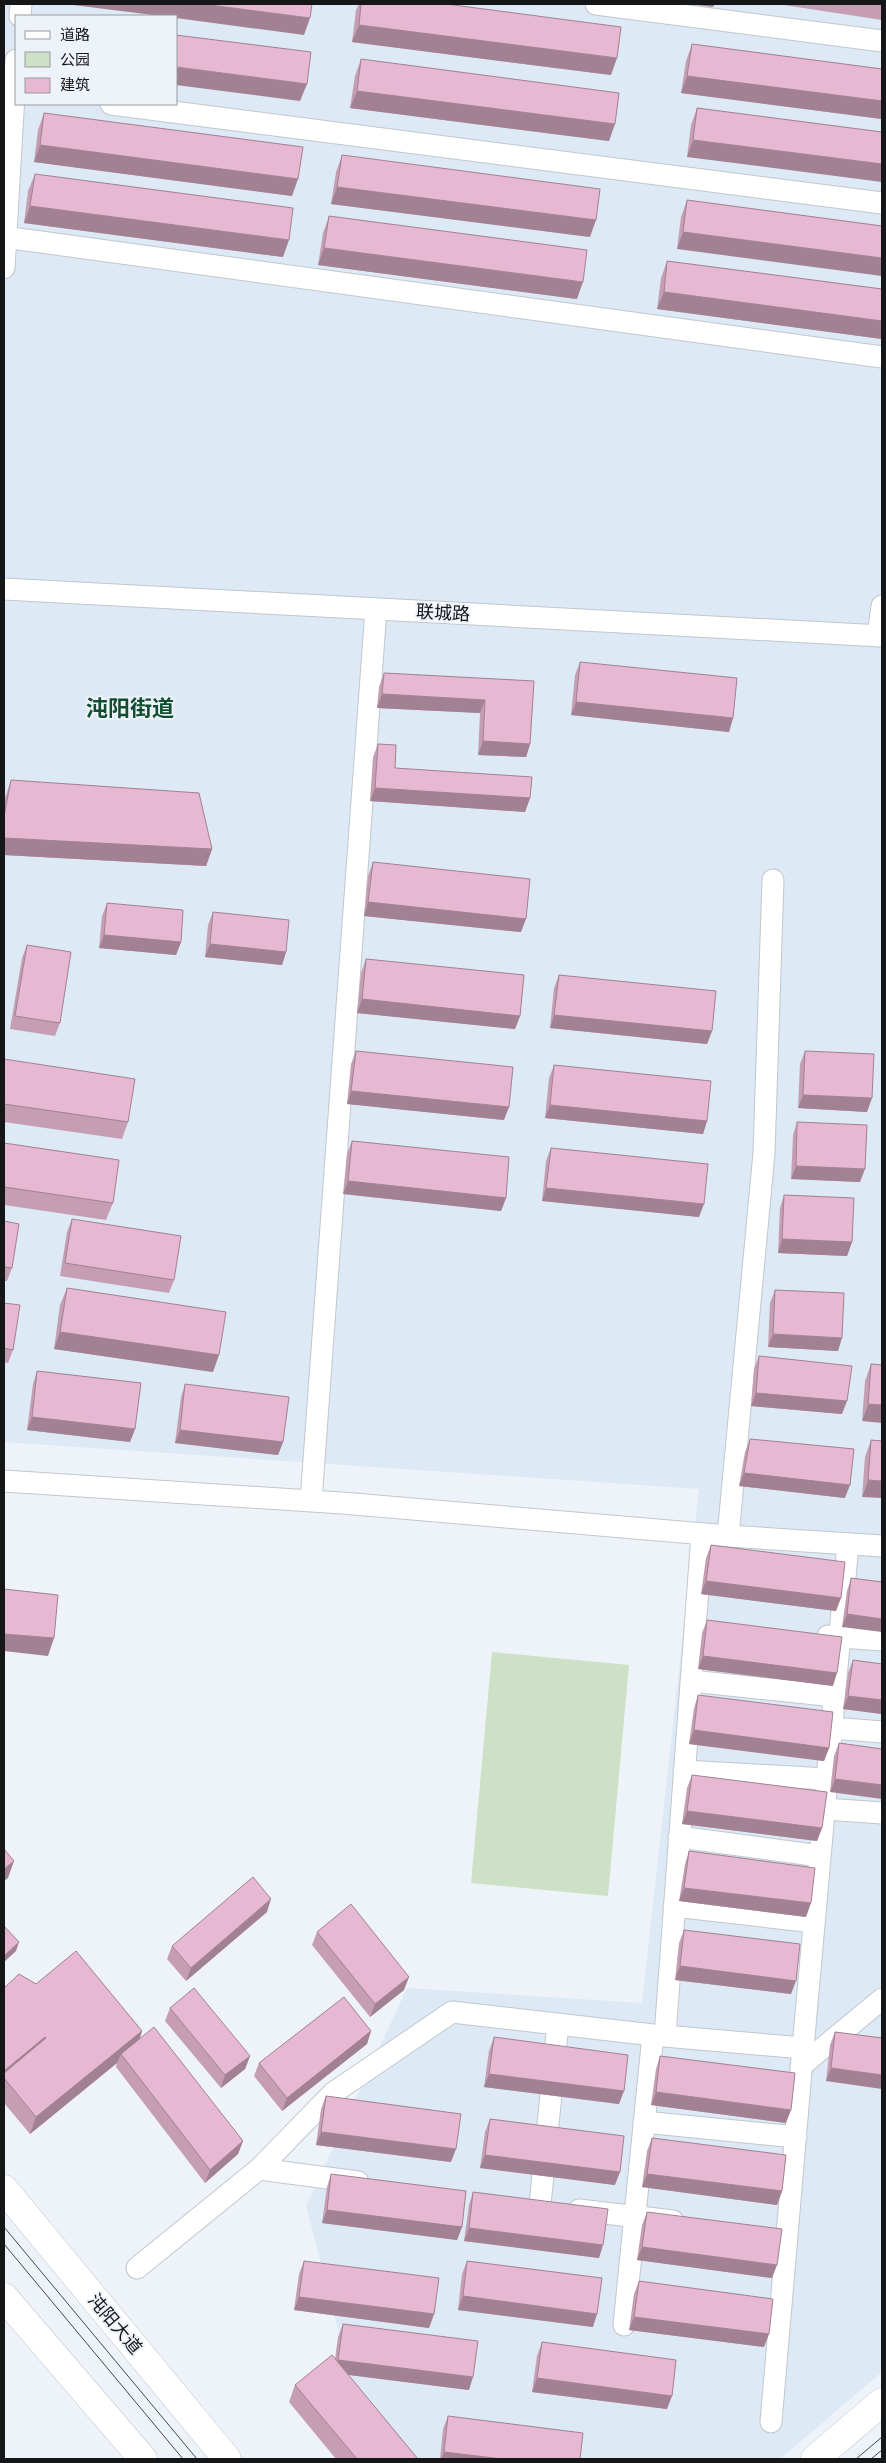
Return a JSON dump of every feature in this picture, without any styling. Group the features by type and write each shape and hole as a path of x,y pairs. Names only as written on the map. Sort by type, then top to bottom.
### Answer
{"main road":[{"name":"沌阳大道","path":"4,2189 227,2459"},
{"path":"4,2297 143,2459"},
{"path":"815,2459 882,2402"}],"street":[{"path":"596,4 882,41"},
{"path":"4,268 4,237 15,91"},
{"path":"119,105 882,203"},
{"path":"4,237 882,358"},
{"name":"联城路","path":"4,589 880,636"},
{"path":"880,636 882,606"},
{"path":"311,1501 376,609"},
{"path":"728,1536 764,1153 773,880"},
{"path":"4,1481 311,1501 702,1534 882,1546"},
{"path":"624,2325 644,2122 659,2036 674,1906 691,1681 705,1620 702,1534"},
{"path":"771,2422 778,2234 796,2137 848,1544"},
{"path":"811,1634 882,1640"},
{"path":"691,1681 835,1696"},
{"path":"832,1728 882,1732"},
{"path":"684,1771 827,1779"},
{"path":"825,1808 882,1813"},
{"path":"680,1838 820,1856"},
{"path":"674,1906 814,1922"},
{"path":"137,2268 259,2169 333,2094 452,2012 659,2036 802,2057 882,2000"},
{"path":"558,2024 530,2204 692,2224"},
{"path":"644,2122 796,2137"},
{"path":"259,2169 375,2184"}],"shaded area":[{"path":"4,4 882,4 882,2372 780,2459 384,2459 351,2380 306,2206 407,1988 642,2003 699,1489 4,1442"}],"green space":[{"path":"492,1652 629,1665 608,1896 471,1883"}],"building":[{"path":"202,4 312,4 310,18"},
{"path":"361,4 446,4 621,27 617,58 359,25"},
{"path":"178,35 311,52 307,84 178,67"},
{"path":"692,44 882,69 882,101 687,76"},
{"path":"361,59 619,93 615,124 357,91"},
{"path":"697,108 882,132 882,164 693,140"},
{"path":"44,113 303,147 298,179 40,145"},
{"path":"342,155 600,189 596,220 337,187"},
{"path":"35,174 293,208 289,240 30,206"},
{"path":"687,200 882,226 882,258 683,232"},
{"path":"329,216 587,250 583,282 324,248"},
{"path":"667,261 882,289 882,321 664,292"},
{"path":"580,662 737,678 733,718 576,702"},
{"path":"384,673 534,681 530,744 483,741 485,700 382,694"},
{"path":"378,744 396,745 395,768 532,777 530,798 375,788"},
{"path":"11,780 199,793 212,849 4,838 4,816"},
{"path":"373,862 530,879 526,919 368,902"},
{"path":"107,903 183,910 181,942 104,935"},
{"path":"213,912 289,920 286,952 210,944"},
{"path":"27,945 71,952 60,1023 15,1016"},
{"path":"366,959 524,975 520,1016 362,999"},
{"path":"559,975 716,991 712,1031 554,1015"},
{"path":"356,1051 513,1067 509,1107 351,1091"},
{"path":"805,1051 874,1054 872,1098 803,1095"},
{"path":"4,1059 135,1079 128,1122 4,1104"},
{"path":"554,1065 711,1081 707,1121 550,1105"},
{"path":"797,1122 867,1125 865,1169 796,1166"},
{"path":"352,1141 509,1157 506,1198 348,1181"},
{"path":"4,1143 119,1160 113,1203 4,1187"},
{"path":"551,1148 708,1164 704,1204 546,1188"},
{"path":"784,1195 854,1198 852,1242 782,1239"},
{"path":"72,1219 181,1236 174,1280 65,1263"},
{"path":"4,1221 19,1224 12,1268 4,1267"},
{"path":"67,1288 226,1312 219,1355 60,1332"},
{"path":"775,1290 844,1293 842,1338 773,1334"},
{"path":"4,1303 20,1305 13,1350 4,1348"},
{"path":"759,1356 852,1366 847,1401 756,1393"},
{"path":"871,1364 882,1365 882,1405 868,1404"},
{"path":"37,1371 141,1383 135,1429 32,1417"},
{"path":"185,1384 289,1397 283,1442 180,1430"},
{"path":"750,1439 854,1449 850,1485 744,1473"},
{"path":"871,1440 882,1441 882,1481 868,1480"},
{"path":"711,1545 845,1562 841,1598 706,1581"},
{"path":"851,1578 882,1582 882,1619 847,1614"},
{"path":"4,1589 58,1595 54,1638 4,1634"},
{"path":"707,1620 842,1637 837,1673 703,1656"},
{"path":"853,1660 882,1664 882,1700 848,1696"},
{"path":"698,1695 833,1712 829,1748 694,1730"},
{"path":"839,1743 882,1749 882,1785 835,1779"},
{"path":"692,1775 827,1792 822,1828 687,1811"},
{"path":"4,1849 14,1861 4,1869"},
{"path":"689,1851 815,1868 811,1903 684,1888"},
{"path":"253,1877 271,1899 191,1968 172,1946"},
{"path":"351,1904 409,1977 375,2004 317,1932"},
{"path":"4,1926 19,1942 4,1956"},
{"path":"684,1930 800,1944 796,1981 680,1966"},
{"path":"76,1951 142,2031 36,2117 4,2078 4,2073 46,2038 4,2071 4,1988 19,1974 36,1984"},
{"path":"194,1988 250,2056 225,2075 170,2008"},
{"path":"344,1997 371,2031 287,2098 259,2063"},
{"path":"154,2027 243,2141 210,2170 121,2054"},
{"path":"835,2032 882,2038 882,2075 831,2068"},
{"path":"494,2037 628,2055 624,2091 489,2074"},
{"path":"660,2056 795,2073 791,2110 656,2092"},
{"path":"326,2096 461,2114 456,2149 321,2132"},
{"path":"490,2119 624,2136 620,2172 485,2155"},
{"path":"652,2138 786,2155 782,2191 647,2174"},
{"path":"331,2174 466,2191 462,2227 327,2210"},
{"path":"473,2192 608,2209 603,2245 469,2228"},
{"path":"647,2212 782,2229 777,2265 642,2247"},
{"path":"304,2261 439,2278 434,2314 299,2297"},
{"path":"467,2261 602,2278 597,2314 463,2296"},
{"path":"639,2281 773,2299 769,2334 634,2317"},
{"path":"343,2324 478,2341 473,2377 338,2360"},
{"path":"542,2342 676,2360 672,2396 537,2378"},
{"path":"332,2355 418,2459 357,2459 295,2385"},
{"path":"448,2416 583,2433 580,2459 502,2459 444,2452"}],"tram line":[{"path":"4,2227 197,2459"},
{"path":"4,2244 183,2459"},
{"path":"856,2459 882,2437"},
{"path":"871,2459 882,2450"}],"district":[{"name":"沌阳街道","path":"130,708"}]}
